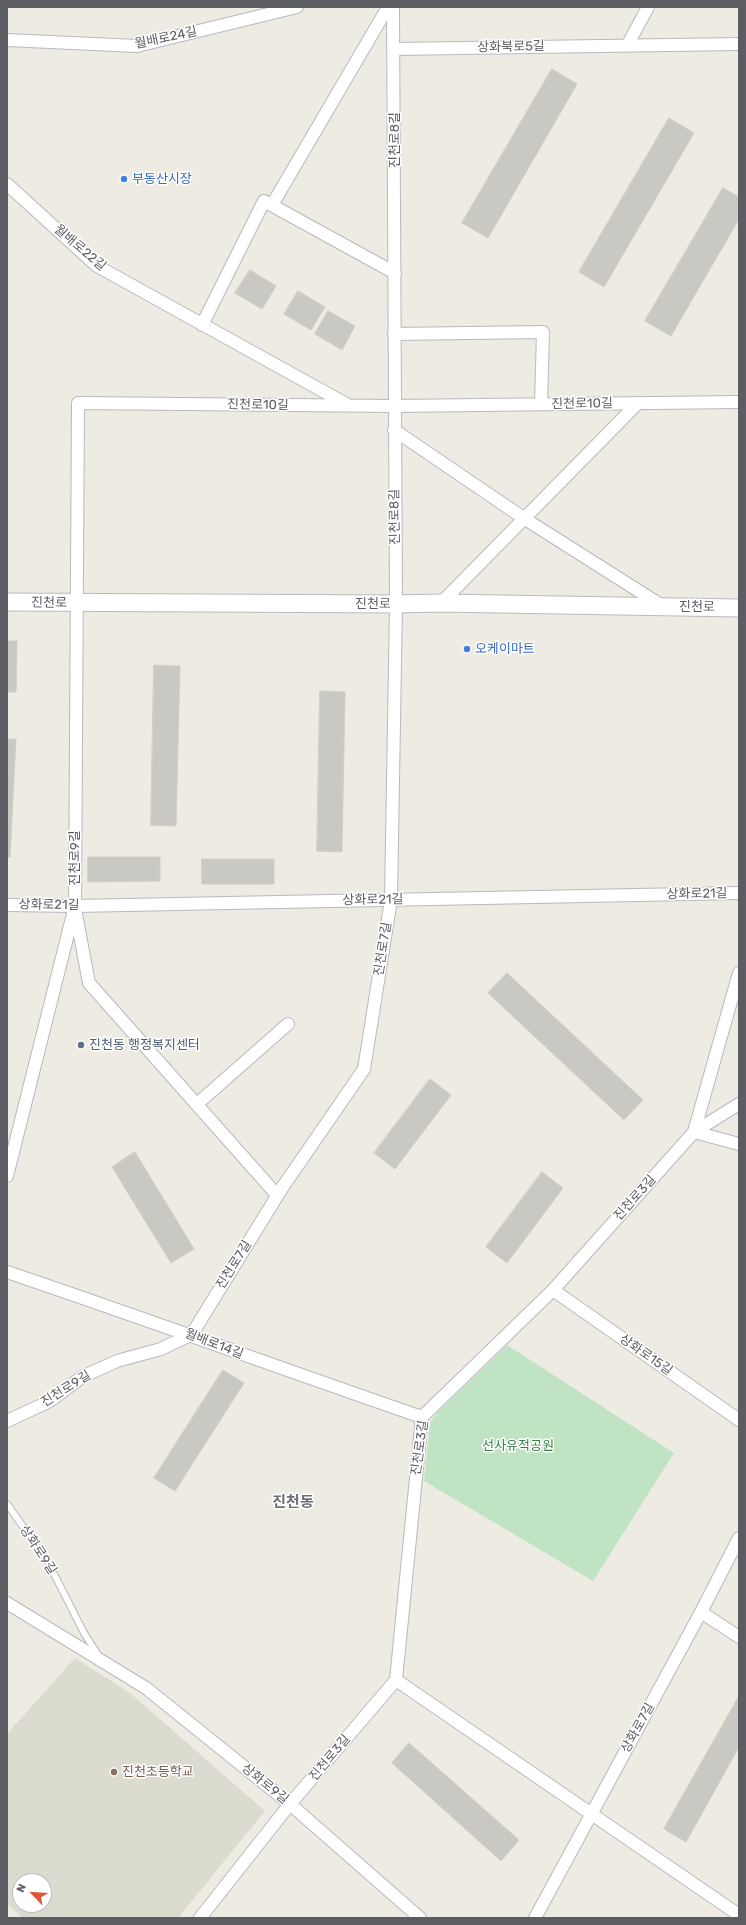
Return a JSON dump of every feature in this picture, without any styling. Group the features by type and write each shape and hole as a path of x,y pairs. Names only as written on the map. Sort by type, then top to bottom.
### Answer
{"main road":[{"name":"진천로","path":"7,602 441,603 739,608"}],"street":[{"name":"월배로24길","path":"7,40 137,46 297,7"},
{"path":"202,325 268,203 388,7"},
{"name":"진천로8길","path":"393,7 396,604"},
{"path":"627,46 648,7"},
{"name":"상화북로5길","path":"394,49 739,44"},
{"name":"월배로22길","path":"7,184 97,266 349,406"},
{"path":"268,203 395,273"},
{"path":"394,334 544,332 541,404"},
{"name":"진천로10길","path":"76,603 78,403 394,406 739,402"},
{"name":"진천로10길","path":"441,603 638,403"},
{"path":"394,430 525,519 665,607"},
{"name":"진천로9길","path":"7,1176 75,906 76,603"},
{"name":"진천로7길","path":"192,1334 277,1195 364,1069 391,900 396,604"},
{"name":"상화로21길","path":"7,905 75,906 739,893"},
{"path":"75,906 89,983 277,1195"},
{"name":"진천로3길","path":"200,1918 290,1804 396,1680 422,1417 553,1290 694,1132 739,973"},
{"path":"197,1104 288,1024"},
{"path":"694,1132 739,1104"},
{"path":"694,1132 739,1144"},
{"name":"월배로14길","path":"7,1272 192,1334 263,1362 422,1417"},
{"name":"상화로15길","path":"553,1290 739,1420"},
{"name":"진천로9길","path":"7,1421 50,1402 82,1377 116,1361 161,1350 192,1334"},
{"name":"상화로7길","path":"535,1918 701,1612 739,1538"},
{"name":"상화로9길","path":"7,1603 146,1688 290,1804 420,1918"},
{"path":"701,1612 739,1637"},
{"path":"396,1680 739,1915"}],"lane":[{"name":"상화로9길","path":"7,1504 48,1562 84,1634 101,1661"}],"shaded area":[{"name":"진천초등학교","path":"75,1658 130,1693 265,1811 178,1918 23,1918 17,1913 52,1913 52,1873 12,1873 12,1908 7,1904 7,1734"}],"green space":[{"name":"선사유적공원","path":"507,1345 674,1453 593,1581 424,1481 430,1423 437,1413"}],"building":[{"path":"552,69 577,84 488,238 462,223"},
{"path":"669,118 694,133 604,287 579,272"},
{"path":"723,188 739,197 739,219 671,336 645,321"},
{"path":"250,270 276,286 262,309 235,293"},
{"path":"298,291 325,307 311,330 284,314"},
{"path":"328,311 355,326 342,350 315,334"},
{"path":"7,641 17,641 16,692 7,692"},
{"path":"154,665 180,666 176,826 151,825"},
{"path":"320,691 345,692 342,852 317,851"},
{"path":"7,739 16,739 10,857 7,857"},
{"path":"88,857 160,857 160,881 88,882"},
{"path":"202,859 274,859 274,884 202,884"},
{"path":"507,973 643,1100 624,1120 488,993"},
{"path":"430,1079 451,1095 395,1169 374,1153"},
{"path":"135,1152 194,1249 171,1263 112,1167"},
{"path":"542,1172 563,1188 507,1263 486,1247"},
{"path":"223,1370 244,1383 175,1491 154,1478"},
{"path":"739,1696 739,1747 686,1842 664,1829"},
{"path":"409,1743 519,1840 501,1861 392,1763"}],"place":[{"name":"부동산시장","path":"124,179"},
{"name":"오케이마트","path":"467,649"},
{"name":"진천동 행정복지센터","path":"81,1045"},
{"name":"진천초등학교","path":"114,1772"}],"district":[{"name":"진천동","path":"293,1503"}]}
